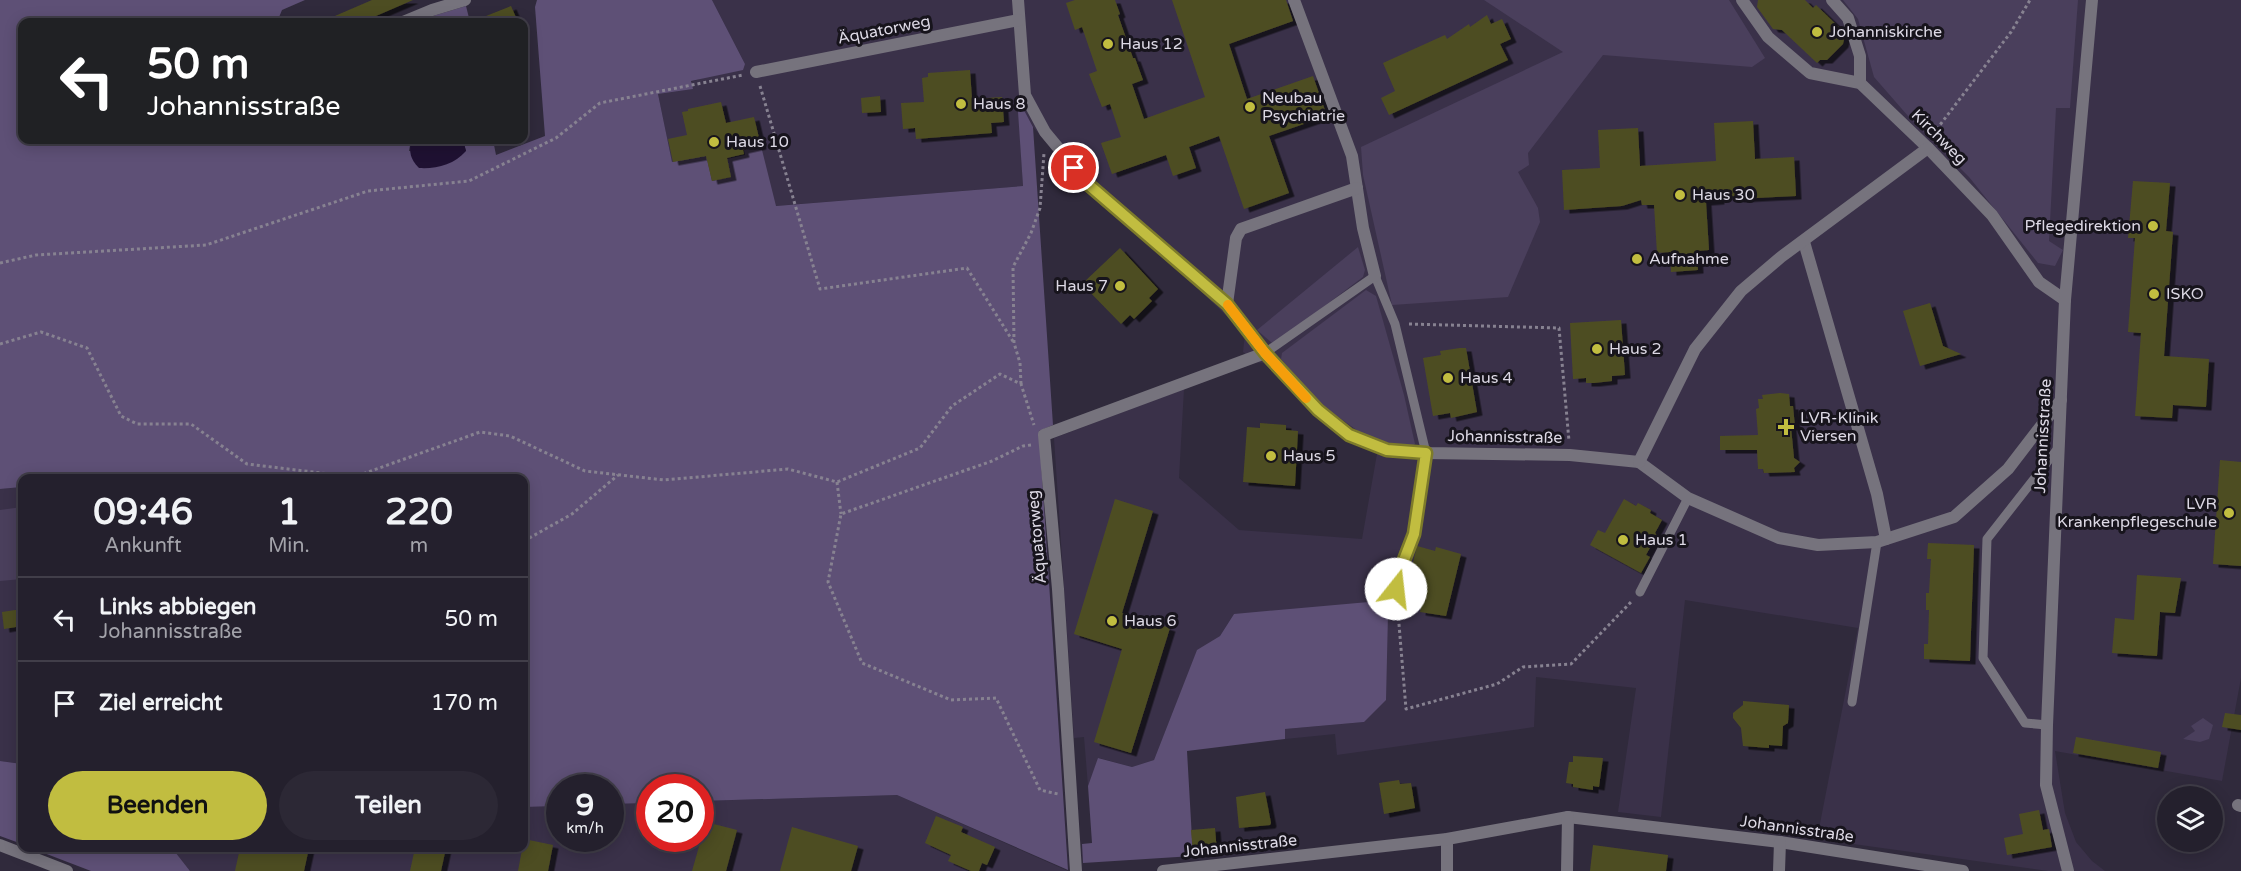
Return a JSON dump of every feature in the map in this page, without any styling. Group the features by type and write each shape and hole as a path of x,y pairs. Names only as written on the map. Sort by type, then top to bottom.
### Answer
{"street":[{"path":"412,18 465,0"},
{"name":"Johannisstraße","path":"1018,0 1025,95 1045,132 1089,185 1227,304 1265,353 1318,410 1349,435 1387,450 1426,453 1570,455 1639,462"},
{"path":"1294,0 1352,156 1363,228 1375,276"},
{"path":"1742,0 1768,37 1810,73 1860,83 1860,57 1848,18 1832,0"},
{"name":"Johannisstraße","path":"2068,871 2046,785 2047,725 2066,300 2092,0"},
{"name":"Äquatorweg","path":"756,72 1019,20"},
{"name":"Kirchweg","path":"1860,83 1992,215 2039,282 2066,300"},
{"path":"1926,147 1804,242 1781,257 1741,291 1695,349 1639,462 1688,498 1779,538 1818,545 1881,541 1954,517 2008,469 2061,400"},
{"path":"1227,304 1236,238 1241,229 1357,188"},
{"path":"1804,242 1877,494 1881,541"},
{"name":"Äquatorweg","path":"1076,871 1058,589 1044,435 1265,353"},
{"path":"1567,871 1568,816"},
{"name":"Johannisstraße","path":"1163,871 1205,869 1446,839 1568,816 1780,842 1963,871"},
{"path":"1446,839 1447,871"},
{"path":"1779,871 1780,842"},
{"path":"0,845 67,871"}],"lane":[{"path":"1265,353 1375,276 1395,324 1426,453 1414,534 1399,573 1396,589"},
{"path":"2047,725 2025,723 1983,658 1988,539 2059,447"},
{"path":"1640,592 1688,498"},
{"path":"1852,702 1881,541"}],"path":[{"path":"1926,147 2011,32 2031,0"},
{"path":"0,263 36,255 206,246 369,191 469,181 556,138 600,103 756,72 820,289 967,268 1014,343 1020,363 1021,384 1034,426"},
{"path":"1014,343 1013,267 1041,208 1045,132"},
{"path":"1395,324 1559,328 1570,455"},
{"path":"0,344 41,332 87,348 121,416 137,424 191,424 247,464 329,474"},
{"path":"362,474 480,432 510,436 585,471 664,480 788,469 837,482 920,448 952,406 1000,374 1021,384"},
{"path":"841,514 992,461 1023,446"},
{"path":"528,539 572,514 618,474"},
{"path":"837,482 841,514 828,582 862,663 951,699 996,698 1040,790 1071,797"},
{"path":"1396,589 1406,709 1497,684 1523,667 1570,664 1623,613 1640,592"}],"shaded area":[{"path":"0,0 305,0 282,10 279,18 18,18 18,144 410,144 409,151 466,151 464,144 494,144 496,155 545,136 535,7 537,0 712,0 745,64 743,70 691,81 693,89 658,94 672,162 706,154 712,181 731,177 727,159 745,155 744,150 761,146 776,206 1023,186 1017,97 1033,127 1053,425 1039,431 1068,870 897,795 714,801 714,774 636,774 636,803 624,804 624,774 546,774 546,806 528,807 528,474 18,474 18,487 0,489"},
{"name":"LVR-Klinik Viersen","path":"712,0 2241,0 2241,678 2222,781 2055,751 2065,813 2076,842 2092,861 2105,871 2048,871 1817,839 1858,628 1685,600 1661,817 1618,812 1636,688 1536,677 1534,727 1337,755 1335,734 1285,739 1285,729 1364,722 1234,614 1220,636 1197,651 1154,760 1132,767 1099,758 1088,786 1084,737 1074,738 1054,438 1184,389 1179,478 1239,530 1362,539 1377,454 1346,438 1318,417 1264,363 1254,362 1243,352 1245,334 1181,272 1100,204 1033,127 1018,99 1023,186 775,206 744,151 745,155 731,177 711,181 706,154 672,163 658,94 692,89 691,82 745,64"},
{"path":"1484,0 1729,0 1765,58 1752,67 1603,55 1528,153 1529,165 1518,172 1538,208 1540,222 1508,297 1392,305 1363,175 1361,147 1563,52"},
{"path":"1843,0 2078,0 2070,108 2056,108 2049,241 2063,250 2055,266 2038,263 1969,177 1908,116 1874,77 1858,19"},
{"path":"466,6 469,18 426,18"},
{"path":"410,144 464,144 466,151 456,160 444,165 419,168 414,162"},
{"path":"1358,247 1365,270 1363,277 1281,339 1272,343 1257,330"},
{"path":"1366,290 1376,296 1404,395 1415,444 1409,449 1365,436 1320,404 1281,359 1282,353"},
{"path":"18,487 18,763 0,761 0,489"},
{"path":"18,508 18,579 0,581 0,510"},
{"path":"1380,601 1388,614 1386,700 1364,722 1285,729 1285,739 1187,751 1193,856 1083,863 1082,844 1092,843 1088,786 1098,758 1132,767 1154,760 1197,650 1220,636 1234,614"},
{"path":"2203,718 2213,725 2209,739 2200,742 2183,739 2195,731 2191,726"},
{"path":"0,761 18,763 18,843 0,836"},
{"path":"897,795 1068,871 190,871 175,852 528,852 528,807 546,806 546,852 624,852 624,804 636,803 636,852 714,852 714,801"},
{"path":"41,852 175,852 190,871 91,871"}],"building":[{"path":"372,0 413,0 371,18 330,18"},
{"name":"Neubau Psychiatrie","path":"1075,0 1115,0 1133,58 1135,58 1143,80 1132,84 1144,119 1205,97 1172,0 1286,0 1293,21 1229,44 1247,99 1313,76 1327,116 1269,136 1289,193 1244,209 1219,136 1189,147 1196,168 1173,176 1166,155 1112,174 1101,143 1121,137 1110,104 1102,107 1089,74 1097,71 1082,27 1075,30 1066,3"},
{"name":"Johanniskirche","path":"1758,0 1805,0 1813,8 1816,5 1843,31 1845,35 1843,44 1827,60 1820,60 1817,63 1782,30 1773,29 1757,7"},
{"path":"511,6 516,18 481,18"},
{"path":"1487,15 1491,24 1502,19 1511,39 1500,44 1508,60 1389,115 1381,98 1395,91 1383,63 1445,35 1447,39"},
{"name":"Haus 8","path":"970,70 972,99 1002,97 1004,122 991,123 992,133 916,139 915,128 903,129 901,103 924,102 922,78 928,77 928,73"},
{"path":"880,96 881,112 862,113 861,98"},
{"name":"Haus 10","path":"721,102 726,123 754,117 761,146 743,150 744,154 727,158 731,177 712,181 706,156 673,162 668,139 687,135 682,112"},
{"name":"Haus 30","path":"1753,121 1755,159 1794,157 1796,196 1739,199 1718,190 1719,201 1706,202 1709,250 1697,251 1698,270 1671,272 1670,252 1657,253 1654,205 1642,205 1641,200 1622,206 1564,210 1562,170 1600,168 1598,130 1638,128 1640,166 1716,161 1714,123"},
{"path":"2133,181 2170,183 2166,231 2173,232 2164,356 2209,359 2206,407 2173,405 2172,418 2135,416 2141,333 2128,332 2135,238 2128,238"},
{"name":"Haus 7","path":"1120,248 1158,289 1149,298 1152,301 1134,319 1130,315 1121,324 1082,284"},
{"path":"1930,303 1943,346 1961,354 1920,366 1903,311"},
{"name":"Haus 2","path":"1621,320 1625,375 1612,376 1612,381 1594,383 1586,383 1586,378 1573,379 1570,323"},
{"name":"Haus 4","path":"1466,348 1477,412 1451,418 1450,413 1433,416 1423,358 1441,355 1440,351"},
{"path":"1789,394 1790,406 1793,406 1795,427 1791,427 1794,458 1800,462 1794,468 1795,472 1764,473 1763,469 1758,469 1757,450 1720,450 1720,436 1758,435 1756,409 1759,408 1758,399 1763,399 1762,395"},
{"name":"Haus 5","path":"1260,423 1286,425 1286,430 1298,431 1295,486 1243,482 1247,427 1260,428"},
{"name":"LVR Krankenpflegeschule","path":"2220,460 2241,462 2241,566 2213,564"},
{"name":"Haus 6","path":"1115,499 1153,511 1122,613 1170,628 1131,753 1094,742 1122,649 1074,634"},
{"name":"Haus 1","path":"1624,499 1636,506 1638,503 1651,510 1650,513 1662,520 1646,555 1650,557 1641,573 1590,545 1598,530 1605,533"},
{"path":"1928,543 1974,545 1970,661 1924,659 1924,644 1928,644 1929,610 1926,610 1926,593 1929,593 1931,559 1927,559"},
{"path":"1417,546 1435,551 1436,547 1461,554 1446,616 1420,612 1421,607 1403,603"},
{"path":"2137,575 2181,578 2175,613 2160,612 2157,656 2112,653 2115,618 2134,620"},
{"path":"18,610 18,627 4,629 2,612"},
{"path":"1743,701 1789,705 1788,723 1783,726 1782,746 1769,745 1769,748 1743,746 1741,728 1733,718 1733,713 1743,705"},
{"path":"2225,713 2241,715 2241,730 2222,727"},
{"path":"2076,737 2161,752 2158,768 2073,753"},
{"path":"1573,756 1603,758 1599,787 1593,786 1593,790 1573,787 1573,784 1566,783 1569,762 1573,762"},
{"path":"1399,780 1400,784 1411,783 1415,808 1384,814 1379,783"},
{"path":"1265,792 1270,825 1239,828 1236,797"},
{"path":"2039,810 2043,830 2049,829 2052,847 2007,855 2004,838 2023,834 2019,814"},
{"path":"936,816 963,827 961,832 995,847 987,865 982,863 979,871 971,871 948,861 951,855 925,843"},
{"path":"714,824 737,830 726,871 692,871 697,852 714,852"},
{"path":"792,827 858,846 851,871 780,871"},
{"path":"1215,828 1217,852 1193,854 1191,830"},
{"path":"528,840 546,844 546,852 552,852 548,871 518,871 522,852 528,852"},
{"path":"1593,845 1668,855 1666,871 1590,871"},
{"path":"239,852 308,852 304,871 235,871"},
{"path":"414,852 445,852 441,871 410,871"}],"slow traffic":[{"path":"1228,305 1265,353 1306,398"}],"place":[{"name":"Johanniskirche","path":"1817,32"},
{"name":"Haus 12","path":"1108,44"},
{"name":"Haus 8","path":"961,104"},
{"name":"Neubau Psychiatrie","path":"1250,107"},
{"name":"Haus 10","path":"714,142"},
{"name":"Haus 30","path":"1680,195"},
{"name":"Pflegedirektion","path":"2153,226"},
{"name":"Aufnahme","path":"1637,259"},
{"name":"Haus 7","path":"1120,286"},
{"name":"ISKO","path":"2154,294"},
{"name":"Haus 2","path":"1597,349"},
{"name":"Haus 4","path":"1448,378"},
{"name":"LVR-Klinik Viersen","path":"1786,427"},
{"name":"Haus 5","path":"1271,456"},
{"name":"LVR Krankenpflegeschule","path":"2229,513"},
{"name":"Haus 1","path":"1623,540"},
{"name":"Haus 6","path":"1112,621"}],"route":[{"path":"1074,168 1089,185 1227,304 1265,353 1318,410 1349,435 1387,450 1426,453 1414,534 1399,573 1396,589"}]}
